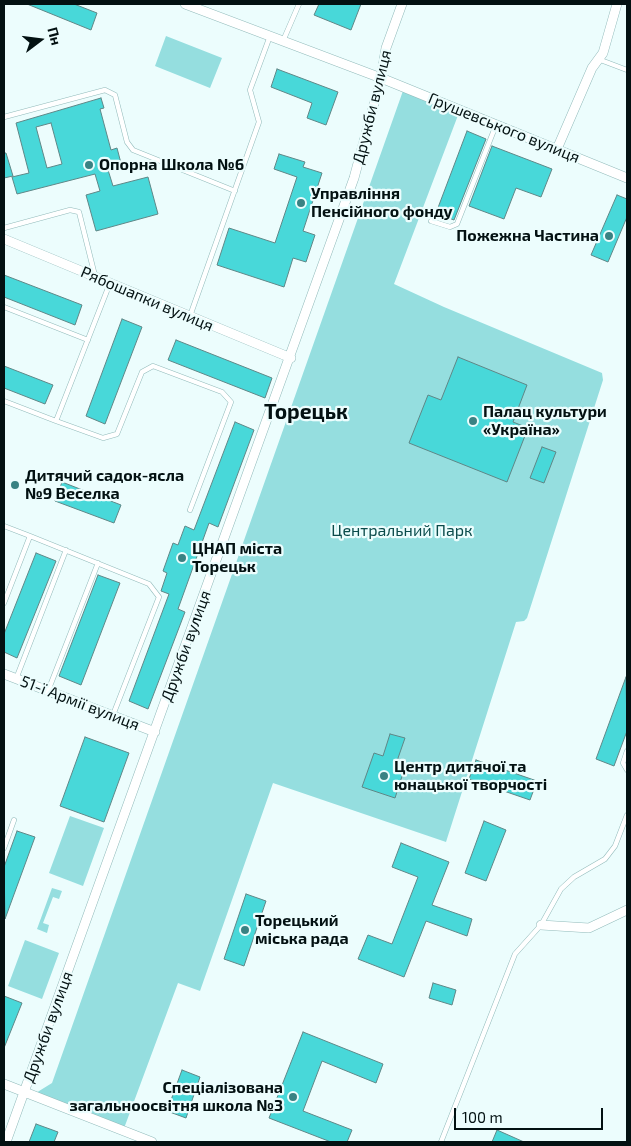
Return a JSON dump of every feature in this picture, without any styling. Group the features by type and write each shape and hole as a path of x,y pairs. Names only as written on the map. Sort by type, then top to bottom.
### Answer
{"street":[{"name":"Грушевського вулиця","path":"185,4 381,78 627,178"},
{"name":"Дружби вулиця","path":"6,1142 291,358 354,178 381,78 386,48 402,4"},
{"path":"557,149 592,68 603,53 617,4"},
{"name":"Рябошапки вулиця","path":"4,239 291,358"},
{"name":"51-ї Армії вулиця","path":"4,676 155,732"},
{"path":"541,925 589,928 627,910"},
{"path":"4,1084 152,1142"}],"lane":[{"path":"283,41 299,4"},
{"path":"190,316 259,122 250,90 270,36"},
{"path":"598,60 627,70"},
{"path":"4,117 105,90 115,95 127,142 133,150 234,191"},
{"path":"432,221 450,227 457,224 496,125"},
{"path":"4,228 70,210 79,212 95,277"},
{"path":"56,421 110,283"},
{"path":"4,307 88,340"},
{"path":"4,401 103,438 117,434 142,372 153,366 222,392 231,402 190,510"},
{"path":"4,526 149,584 158,597 113,716"},
{"path":"4,603 30,536"},
{"path":"16,679 66,550"},
{"path":"48,691 98,563"},
{"path":"627,751 623,763 627,770"},
{"path":"441,1142 515,954 541,925 561,889 574,877 605,859 615,846 627,815"},
{"path":"4,848 14,820"}],"green space":[{"path":"166,36 222,58 210,88 155,66"},
{"name":"Центральний Парк","path":"404,88 460,110 394,284 602,373 603,380 527,618 524,621 516,622 446,842 273,783 200,991 178,983 123,1131 31,1096 52,1083"},
{"path":"70,816 104,828 83,886 49,873"},
{"path":"52,888 62,891 59,899 53,897 43,923 49,925 47,933 37,929"},
{"path":"25,940 59,953 42,999 8,986"}],"building":[{"path":"27,4 74,4 97,13 91,30"},
{"path":"319,4 361,4 351,30 314,15"},
{"path":"277,69 338,92 326,125 307,118 312,103 271,87"},
{"name":"Опорна Школа №6","path":"101,98 104,108 100,109 111,150 117,148 122,167 108,170 113,186 148,177 158,214 96,231 86,195 100,191 95,174 17,194 12,177 29,173 16,123","holes":["51,123 62,164 47,168 36,127"]},
{"path":"467,131 486,139 454,220 436,213"},
{"path":"492,146 552,169 541,197 516,188 504,219 469,206"},
{"path":"4,153 6,153 13,176 4,178"},
{"name":"Управління Пенсійного фонду","path":"279,154 305,162 303,167 322,173 303,231 315,235 306,262 293,258 284,287 217,265 229,228 275,243 297,177 274,169"},
{"name":"Пожежна Частина","path":"617,195 627,199 627,217 608,262 591,255"},
{"path":"4,275 82,305 75,325 4,297"},
{"path":"122,319 142,327 105,424 86,416"},
{"path":"176,340 272,378 265,398 168,360"},
{"path":"458,357 527,385 513,422 528,428 507,482 409,443 428,395 441,400"},
{"path":"4,366 53,385 45,404 4,388"},
{"path":"235,422 254,430 218,527 209,523 178,609 185,612 148,709 129,701 169,594 161,591 167,573 163,571 173,543 178,545 185,526 194,530"},
{"path":"542,447 556,452 544,483 530,478"},
{"path":"62,482 121,505 114,523 55,501"},
{"path":"36,553 56,561 17,658 4,652 4,634"},
{"path":"98,575 120,583 81,685 59,676"},
{"path":"626,677 627,731 614,766 596,759"},
{"name":"Центр дитячої та юнацької творчості","path":"390,734 405,738 397,761 406,764 395,798 362,787 374,753 383,756"},
{"path":"85,737 129,753 104,822 60,806"},
{"path":"476,760 537,781 530,800 469,779"},
{"path":"484,821 506,830 486,881 465,873"},
{"path":"17,831 35,837 5,919 4,867"},
{"path":"401,843 449,862 432,905 472,919 467,936 426,921 404,977 358,959 368,935 392,944 418,877 392,867"},
{"name":"Торецький міська рада","path":"246,894 266,901 244,966 224,959"},
{"path":"433,983 456,990 452,1005 429,998"},
{"path":"4,996 22,1003 4,1048"},
{"name":"Спеціалізована загальноосвітня школа №3","path":"303,1032 383,1064 376,1083 322,1061 303,1111 352,1130 347,1142 331,1142 269,1118"},
{"path":"182,1070 200,1077 186,1118 167,1111"},
{"path":"36,1124 58,1132 54,1142 29,1142"},
{"path":"497,1130 524,1142 492,1142"}],"place":[{"name":"Опорна Школа №6","path":"89,165"},
{"name":"Управління Пенсійного фонду","path":"301,203"},
{"name":"Пожежна Частина","path":"609,236"},
{"name":"Палац культури «Україна»","path":"473,421"},
{"name":"Дитячий садок-ясла №9 Веселка","path":"15,485"},
{"name":"ЦНАП міста Торецьк","path":"182,558"},
{"name":"Центр дитячої та юнацької творчості","path":"384,776"},
{"name":"Торецький міська рада","path":"245,930"},
{"name":"Спеціалізована загальноосвітня школа №3","path":"293,1097"}],"district":[{"name":"Торецьк","path":"306,412"}]}
